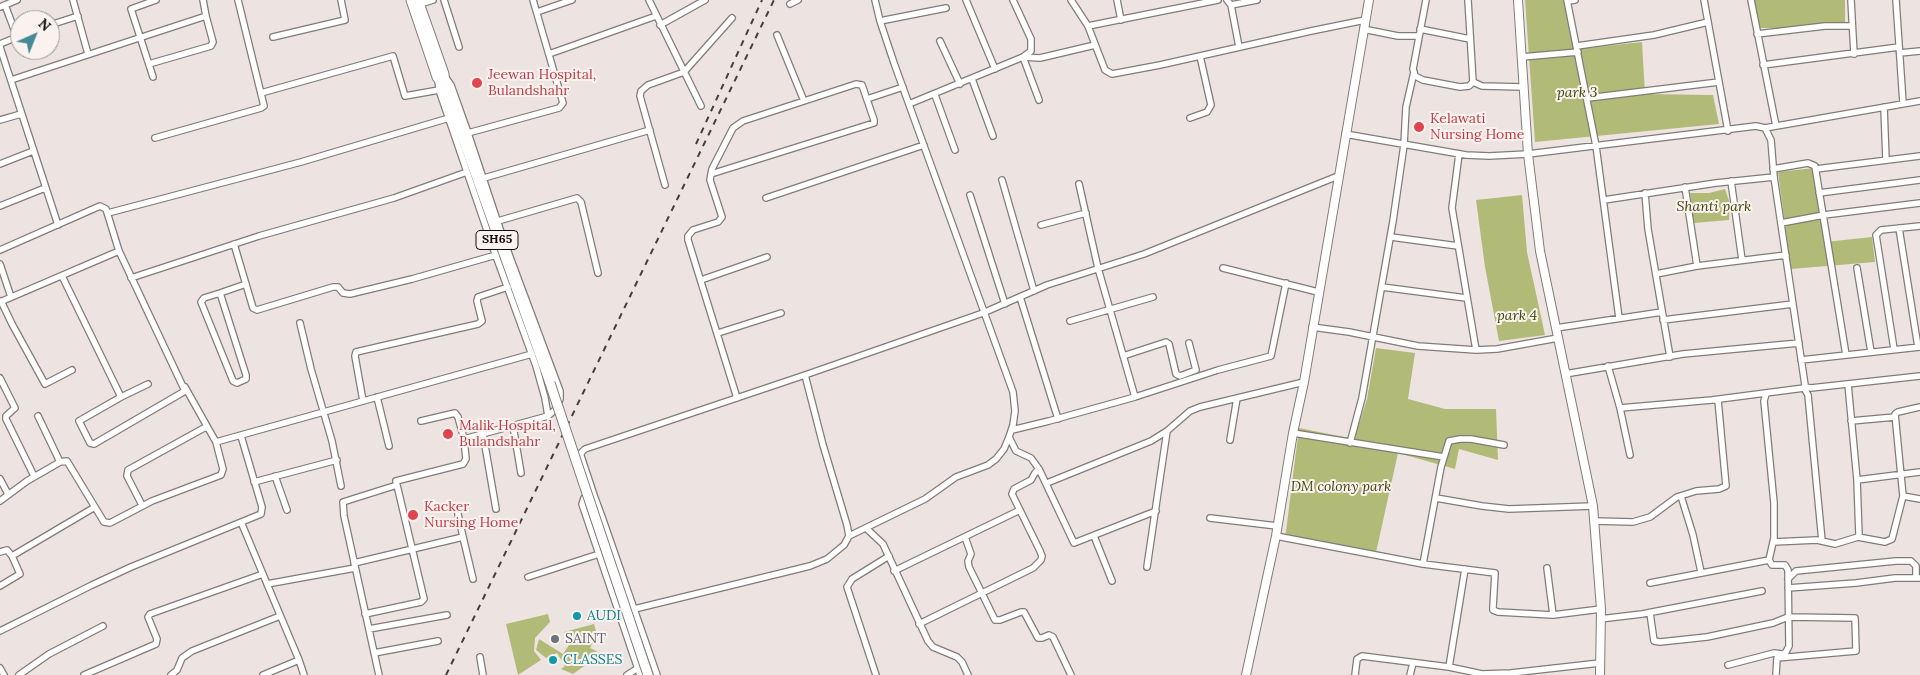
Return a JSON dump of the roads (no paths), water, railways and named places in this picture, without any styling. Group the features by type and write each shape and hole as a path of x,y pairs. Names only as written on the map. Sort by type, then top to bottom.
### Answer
{"main road":[{"name":"SH65","path":"416,1 441,75 442,89 550,383 648,675"}],"street":[{"path":"10,21 2,6 17,0"},
{"path":"73,0 88,54"},
{"path":"153,76 131,9 156,0"},
{"path":"149,64 211,46 213,42 203,0"},
{"path":"154,138 261,108 264,104 238,0"},
{"path":"273,37 345,20 341,0"},
{"path":"416,1 432,0"},
{"path":"444,0 459,47"},
{"path":"468,133 562,106 562,100 533,0"},
{"path":"537,12 572,0"},
{"path":"649,0 701,106"},
{"path":"660,25 705,0"},
{"path":"790,4 798,0"},
{"path":"618,613 810,566 831,556 844,545 849,536 867,529 925,499 956,477 988,465 1004,449 1012,430 1015,411 1013,392 903,87 880,21 875,0"},
{"path":"966,0 995,69"},
{"path":"909,104 1023,57 1031,51 1031,39 1013,0"},
{"path":"1071,0 1088,26 1105,70 1112,74 1365,20"},
{"path":"1117,0 1122,20"},
{"path":"1088,26 1218,0"},
{"path":"1239,47 1229,2 1258,0"},
{"path":"1246,675 1276,536 1369,0"},
{"path":"1350,442 1362,398 1382,287 1404,145 1406,107 1426,0"},
{"path":"1468,0 1474,82"},
{"path":"1518,0 1528,154 1540,251 1593,506 1600,609 1600,675"},
{"path":"1575,0 1568,1 1596,146 1619,318"},
{"path":"1704,0 1728,130"},
{"path":"1751,0 1776,126"},
{"path":"1851,0 1854,54"},
{"path":"1896,0 1903,103"},
{"path":"880,21 946,8"},
{"path":"60,22 78,16"},
{"path":"11,80 206,16"},
{"path":"549,54 656,16"},
{"path":"665,185 640,96 641,91 648,85 684,72 732,18"},
{"path":"1522,57 1654,35 1708,22"},
{"path":"1757,34 1825,26 1852,26"},
{"path":"1363,29 1398,36 1419,33 1470,39"},
{"path":"777,35 804,100"},
{"path":"940,41 960,84"},
{"path":"1023,57 1040,58 1095,44"},
{"path":"0,48 58,224"},
{"path":"1763,65 1854,54 1899,50 1920,51"},
{"path":"261,92 393,56 405,96 442,89 449,118 467,172 532,354 546,398 548,416"},
{"path":"1190,118 1207,112 1211,105 1200,56"},
{"path":"1023,57 1039,100"},
{"path":"1414,72 1418,79 1452,85 1466,87 1474,82"},
{"path":"441,75 452,85 498,221 560,391 560,399 556,409 548,416 464,440"},
{"path":"972,79 993,136"},
{"path":"1474,82 1482,86 1523,87"},
{"path":"1588,98 1719,82"},
{"path":"711,174 872,124 874,120 862,85 856,84 804,100 737,124 733,128 711,174 710,180 722,217 718,222 693,230 688,236 737,398"},
{"path":"867,99 903,87"},
{"path":"935,94 955,150"},
{"path":"1345,134 1459,154 1489,156 1528,154 1756,126 1766,128 1920,101"},
{"path":"1884,107 1886,160"},
{"path":"0,120 21,114"},
{"path":"108,213 301,162 449,118"},
{"path":"1766,128 1771,140 1773,169 1804,388 1808,395 1822,541"},
{"path":"484,178 650,130"},
{"path":"766,198 924,145"},
{"path":"0,164 33,151"},
{"path":"1459,154 1452,208 1476,350"},
{"path":"1816,170 1920,156"},
{"path":"1773,169 1808,163 1815,166 1846,355"},
{"path":"132,278 234,244 382,202 467,172"},
{"path":"657,675 595,498 582,456 583,450 984,313 1034,291 1144,254 1338,176"},
{"path":"1604,200 1685,187 1774,176"},
{"path":"1002,180 1034,291"},
{"path":"1820,193 1920,180"},
{"path":"1731,181 1742,260"},
{"path":"1079,184 1098,268 1135,397"},
{"path":"1685,187 1697,266"},
{"path":"0,206 45,188"},
{"path":"1645,193 1670,357"},
{"path":"970,195 1005,304"},
{"path":"498,221 576,198 581,202 598,274"},
{"path":"1781,223 1824,215 1920,203"},
{"path":"0,250 100,206 105,207 119,251 184,386 216,442 223,469 222,474 142,506 108,523 104,522 68,463 64,461 34,476 0,500"},
{"path":"1041,225 1086,213"},
{"path":"1894,349 1876,235 1881,230 1920,226"},
{"path":"1801,360 1919,347 1899,228"},
{"path":"1390,237 1458,246"},
{"path":"234,244 253,308 257,310 333,287 338,287 345,294 350,294 412,279 496,255"},
{"path":"72,370 45,384 1,301 119,251"},
{"path":"1656,274 1697,266 1786,254"},
{"path":"701,280 767,257"},
{"path":"0,264 11,297"},
{"path":"1223,268 1318,292"},
{"path":"1857,268 1871,352"},
{"path":"62,276 121,397"},
{"path":"1012,430 1058,419 1135,397 1218,370 1271,356 1286,283"},
{"path":"220,293 246,375 246,379 237,383 233,381 201,302 204,298 246,284"},
{"path":"363,401 355,356 356,352 478,324 482,321 477,301 478,297 508,286"},
{"path":"1382,287 1466,298"},
{"path":"1020,297 1058,419"},
{"path":"1070,320 1153,297"},
{"path":"1663,320 1793,304"},
{"path":"1556,328 1662,312"},
{"path":"718,333 781,313"},
{"path":"300,323 337,460 341,486"},
{"path":"1312,327 1349,332 1418,346 1476,350 1497,349 1558,338"},
{"path":"1123,356 1166,342 1169,344 1176,374 1180,376 1196,370 1189,343"},
{"path":"1565,374 1670,357 1799,343"},
{"path":"216,442 532,354"},
{"path":"1608,366 1620,408 1630,455"},
{"path":"805,375 849,536"},
{"path":"1620,408 1718,400 1804,388 1920,376"},
{"path":"0,378 15,408 6,416 6,419 34,476"},
{"path":"1048,483 1152,441 1190,411 1200,407 1304,382"},
{"path":"148,384 80,420 90,443 94,444 184,393 184,386"},
{"path":"1848,384 1857,480 1858,537"},
{"path":"1766,394 1764,401 1774,503 1773,542 1770,560 1772,565 1785,565 1787,567 1788,579 1789,646 1786,652 1780,656 1776,675"},
{"path":"377,397 389,446"},
{"path":"1230,440 1237,398"},
{"path":"1594,521 1633,522 1650,517 1681,496 1696,490 1719,489 1726,486 1718,400"},
{"path":"1773,542 1809,540 1835,544 1858,537 1885,542 1892,539 1903,496 1895,417 1898,412 1920,407"},
{"path":"365,614 424,600 396,481 463,464 466,459 464,440 458,417 455,413 421,421"},
{"path":"38,416 60,462"},
{"path":"1851,421 1895,417"},
{"path":"513,426 521,473"},
{"path":"142,506 127,476 128,470 204,428 208,428"},
{"path":"1147,566 1167,431"},
{"path":"1293,433 1444,457"},
{"path":"483,434 496,508"},
{"path":"0,632 100,581 256,517 262,510 241,436"},
{"path":"1009,437 1016,450 1031,458 1040,469 1048,483 1072,541 1077,543 1156,510"},
{"path":"1423,564 1446,446 1449,441 1453,439 1472,440 1504,445"},
{"path":"254,482 337,460"},
{"path":"919,624 1033,568 1040,560 1042,556 1013,491 1031,480 1034,473 1040,469"},
{"path":"1857,480 1920,472"},
{"path":"275,476 287,510"},
{"path":"0,479 8,494"},
{"path":"379,675 344,516 343,502 398,485"},
{"path":"595,498 592,496 584,498 582,504 640,675"},
{"path":"1681,496 1693,535 1701,572"},
{"path":"1903,496 1920,499"},
{"path":"1436,498 1509,509 1593,506"},
{"path":"12,556 95,507"},
{"path":"894,571 1020,510"},
{"path":"458,514 473,580"},
{"path":"1210,518 1277,526"},
{"path":"241,522 304,675"},
{"path":"867,529 883,544 919,624 933,647 957,657 962,662 968,675"},
{"path":"1094,536 1112,580"},
{"path":"1276,536 1423,564 1496,573 1493,607 1495,612 1553,615 1600,609"},
{"path":"267,584 355,565 463,537"},
{"path":"965,537 971,554 968,564 995,620 1024,612 1038,638 1049,635 1053,637 1071,675"},
{"path":"0,552 6,550 12,556 20,574 0,586"},
{"path":"528,577 599,554"},
{"path":"876,675 847,587 852,579 889,556"},
{"path":"1650,583 1770,560"},
{"path":"1788,579 1796,572 1896,561 1911,561 1916,566 1918,577 1788,588"},
{"path":"1547,568 1553,615"},
{"path":"1449,667 1465,569"},
{"path":"88,674 156,644 157,639 148,617 150,614 262,574"},
{"path":"1600,619 1650,613 1762,592"},
{"path":"1650,613 1654,641 1660,642 1707,638 1773,623 1788,617 1855,618 1856,651 1780,656 1774,653 1728,665"},
{"path":"172,675 177,670 182,658 192,651 280,616"},
{"path":"369,630 447,616"},
{"path":"19,675 49,654 103,626"},
{"path":"374,653 438,641"},
{"path":"1355,675 1357,659 1362,656 1449,667 1458,672 1482,674 1600,663"},
{"path":"480,657 483,675"},
{"path":"263,675 299,660"},
{"path":"1410,675 1413,663"},
{"path":"0,668 4,675"},
{"path":"627,675 638,668"}],"railway":[{"path":"696,144 762,0"},
{"path":"446,675 774,0"}],"place":[{"name":"Jeewan Hospital, Bulandshahr","path":"477,83"},
{"name":"Kelawati Nursing Home","path":"1419,127"},
{"name":"Malik Hospital, Bulandshahr","path":"448,434"},
{"name":"Kacker Nursing Home","path":"413,515"},
{"name":"AUDI","path":"577,616"},
{"name":"SAINT","path":"555,639"},
{"name":"CLASSES","path":"553,660"}],"park label":[{"name":"park 3","path":"1577,93"},
{"name":"Shanti park","path":"1714,207"},
{"name":"park 4","path":"1517,316"},
{"name":"DM colony park","path":"1341,487"}]}
